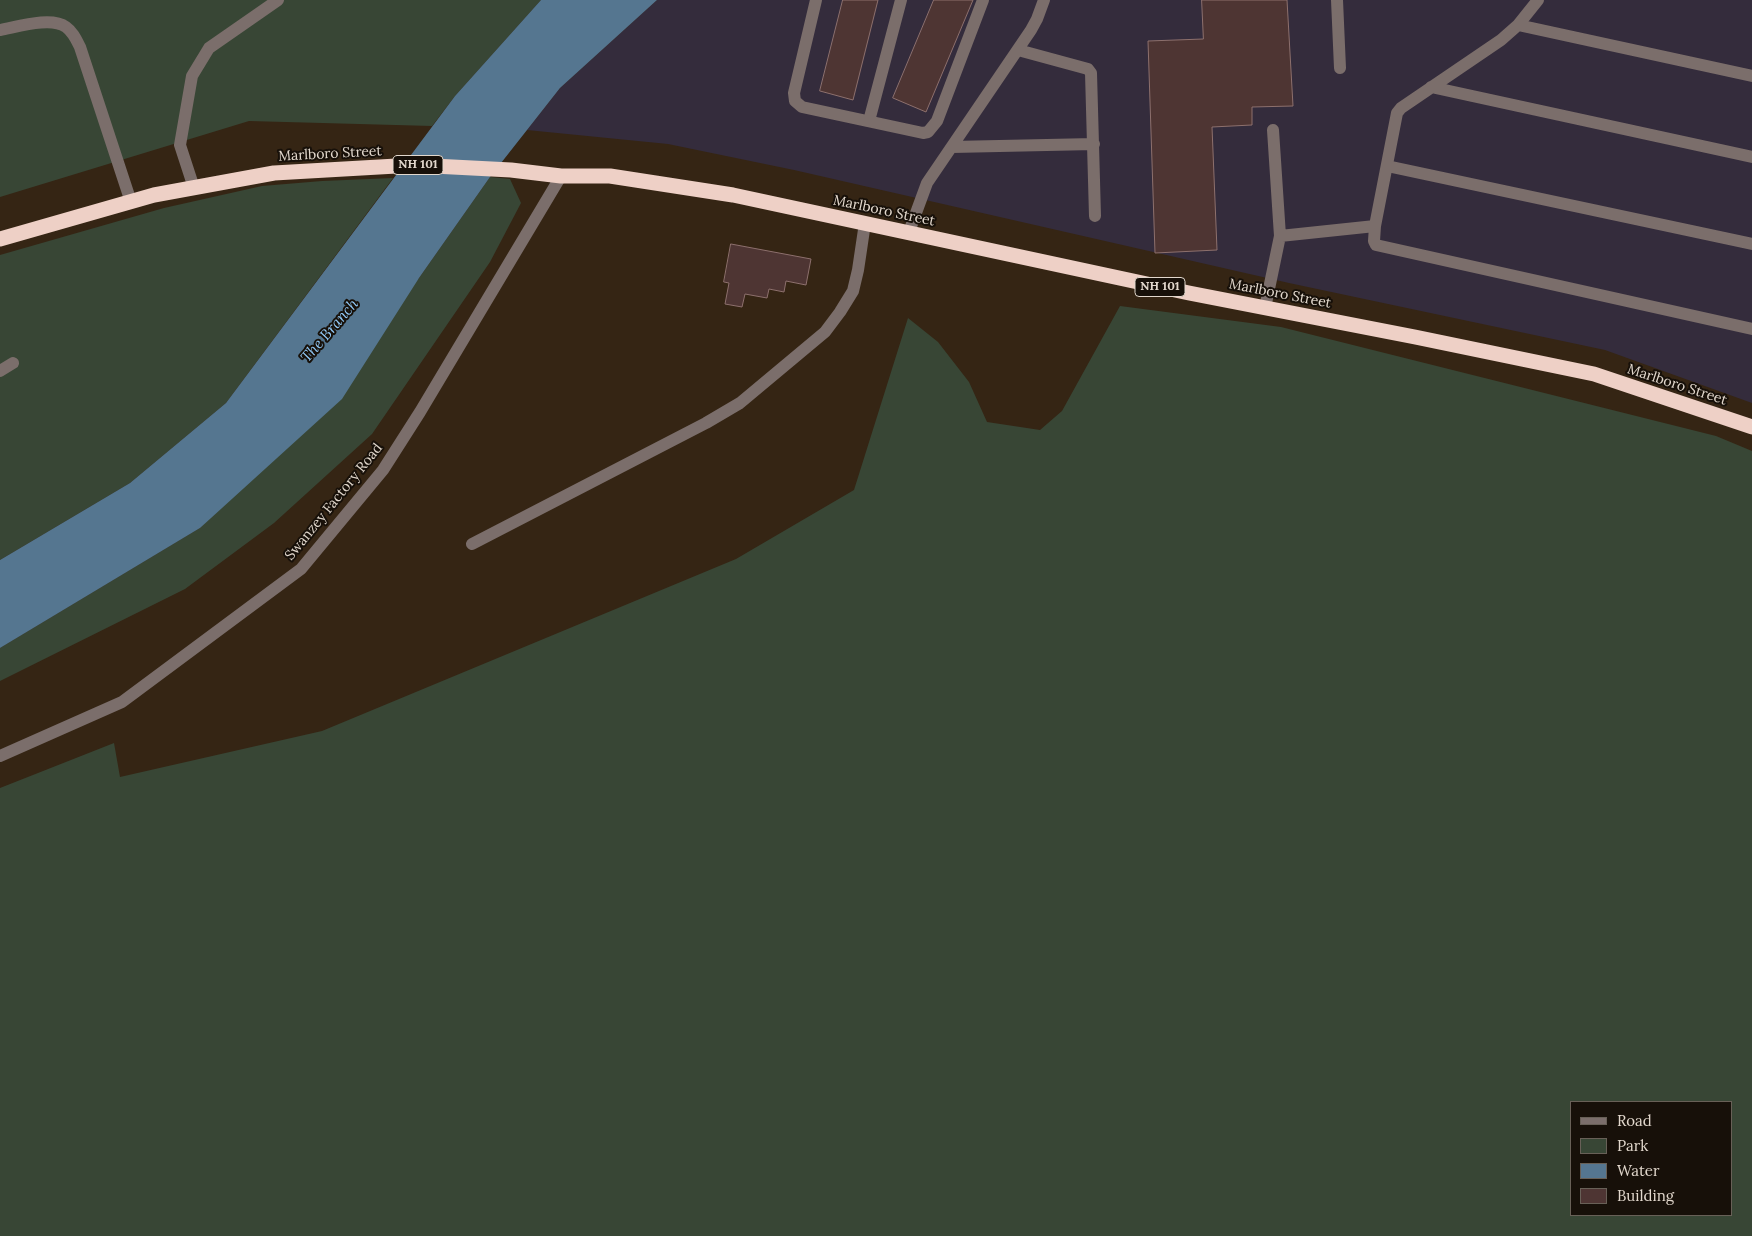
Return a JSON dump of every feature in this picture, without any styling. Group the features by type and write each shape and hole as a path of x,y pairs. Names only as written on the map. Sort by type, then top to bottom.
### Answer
{"highway":[{"name":"Marlboro Street","path":"0,240 154,195 274,173 414,165 511,170 561,176 610,176 733,194 1189,293 1594,374 1752,427"}],"street":[{"path":"194,188 180,145 192,76 209,48 278,0"},
{"path":"816,0 794,93 794,101 802,107 923,133 928,132 937,121 983,0"},
{"path":"869,121 901,0"},
{"path":"909,232 925,187 1018,50 1037,19 1044,0"},
{"path":"1337,0 1340,68"},
{"path":"1538,0 1518,24 1501,40 1401,108 1398,113 1375,226 1374,241 1376,245 1752,328"},
{"path":"0,30 55,22 74,34 80,47 131,202"},
{"path":"1518,24 1752,76"},
{"path":"1018,50 1088,69 1092,73 1095,216"},
{"path":"1431,87 1752,157"},
{"path":"1265,308 1280,236 1273,130"},
{"path":"952,147 1094,144"},
{"path":"1387,166 1752,244"},
{"name":"Swanzey Factory Road","path":"0,756 122,702 301,569 383,470 420,412 561,176"},
{"path":"472,544 706,423 740,403 824,332 840,312 853,291 865,223"},
{"path":"1280,236 1375,226"},
{"path":"0,371 13,363"}],"shaded area":[{"path":"657,0 1752,0 1752,403 1605,350 1289,283 794,170 668,144 527,130 560,88"}],"green space":[{"path":"0,0 541,0 455,96 432,126 249,121 0,197"},
{"path":"490,177 510,179 521,203 490,262 372,434 274,523 185,589 0,681 0,648 200,528 419,278"},
{"path":"393,178 226,403 130,483 0,560 0,255 164,208 262,186"},
{"path":"1120,306 1281,327 1716,436 1752,451 1752,1236 0,1236 0,788 114,743 120,777 322,731 736,559 854,490 908,318 938,342 969,382 987,422 1040,430 1062,411"}],"water":[{"name":"The Branch","path":"541,0 657,0 560,88 490,177 419,278 342,399 200,528 0,648 0,560 130,483 226,403 455,96"}],"building":[{"path":"843,0 878,0 853,100 820,91"},
{"path":"934,0 973,0 926,112 893,98"},
{"path":"1202,0 1287,0 1293,106 1252,107 1252,125 1212,127 1217,250 1155,253 1148,41 1203,39"},
{"path":"731,244 811,259 806,285 786,281 784,292 769,289 767,298 745,294 742,307 725,304 729,283 724,282"}]}
